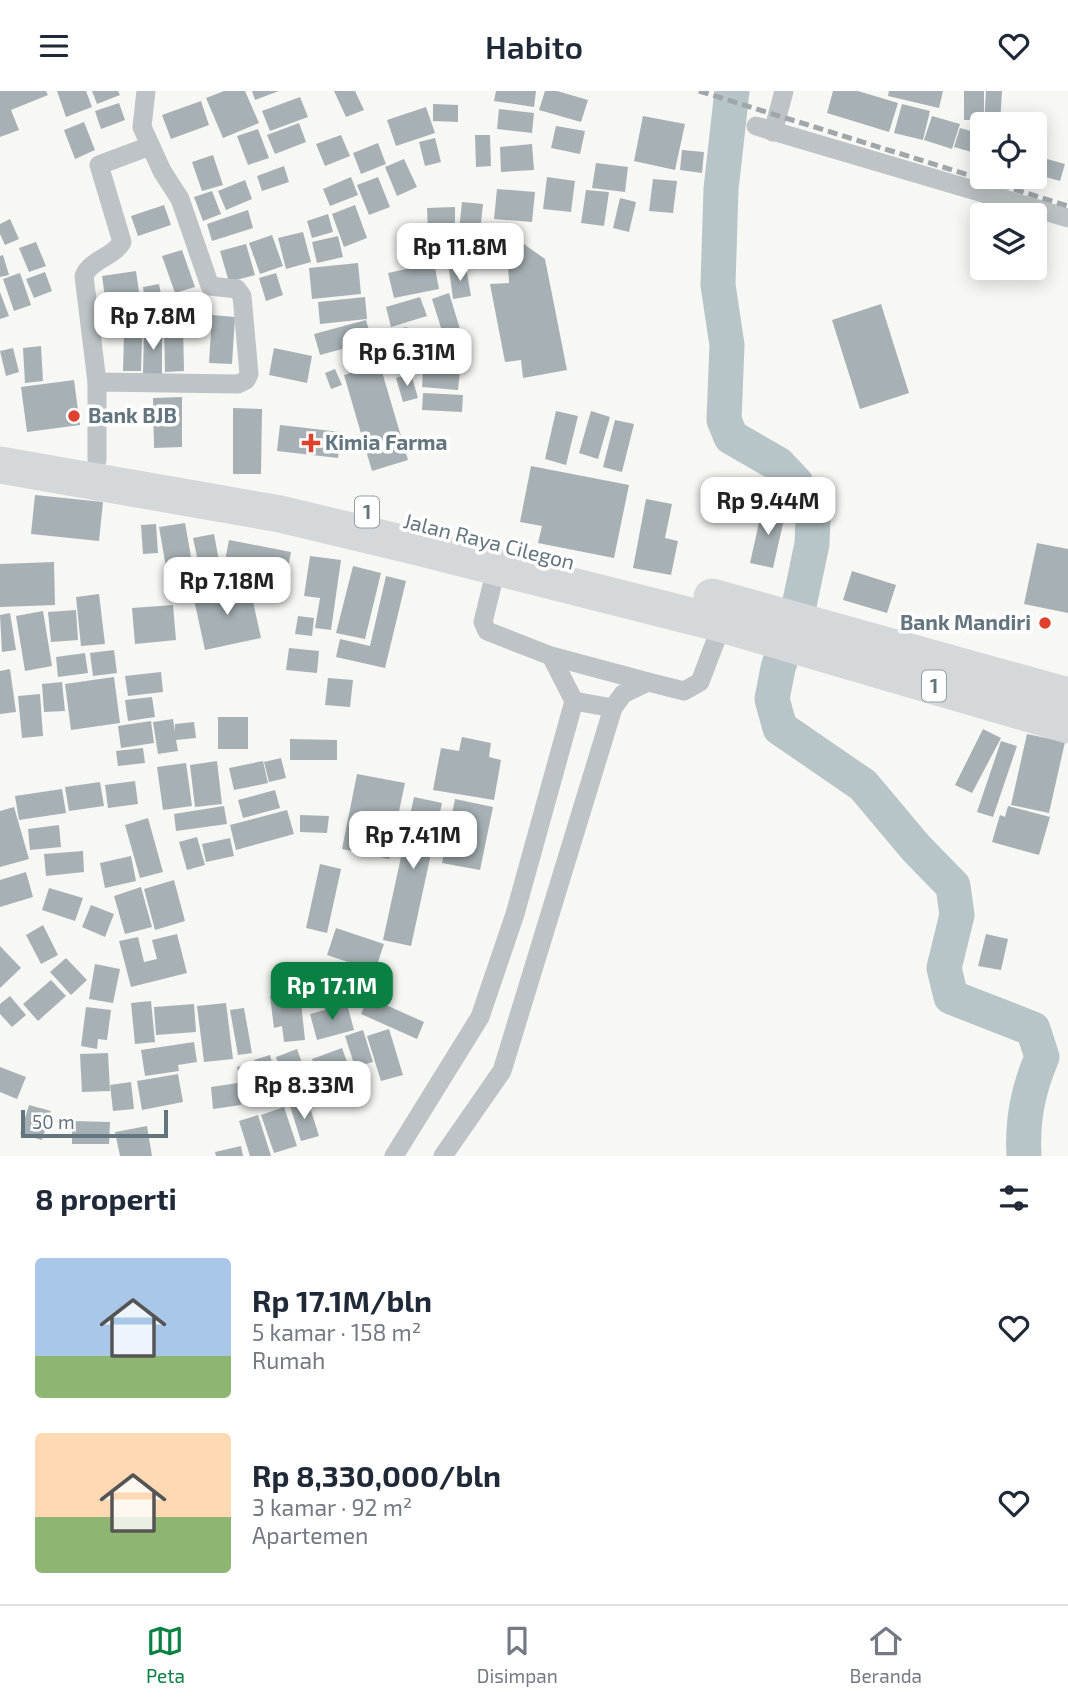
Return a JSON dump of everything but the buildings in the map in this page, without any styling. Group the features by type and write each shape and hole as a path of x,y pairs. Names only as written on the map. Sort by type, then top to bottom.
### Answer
{"highway":[{"name":"Jalan Raya Cilegon","path":"0,444 295,494 726,613"},
{"name":"Jalan Raya Cilegon","path":"0,465 280,514 496,569 726,613"},
{"name":"1","path":"726,613 786,630 1068,696"},
{"name":"1","path":"786,630 1068,725"}],"street":[{"path":"97,382 225,384 243,382 248,378 242,296 237,289 210,286 180,199 142,127 146,91"},
{"path":"784,91 764,129 1068,218"},
{"path":"97,460 97,382 84,276 92,264 122,244 99,165 150,146"},
{"path":"496,569 483,622 487,631 551,656 684,691 700,681 726,613"},
{"path":"394,1156 480,1017 515,914 574,701 551,656"},
{"path":"443,1156 502,1072 612,708 623,694 649,682"},
{"path":"574,701 612,708"}],"waterway":[{"path":"732,91 721,189 718,285 727,345 724,420 731,437 778,464 796,483 813,517 812,544 800,601 778,668 772,699 780,728 863,785 916,848 953,886 957,915 944,968 951,997 1033,1029 1042,1057 1027,1105 1024,1156"}],"railway":[{"path":"699,91 1068,206"}],"place":[{"name":"Bank BJB","path":"74,416"},
{"name":"Kimia Farma","path":"311,443"},
{"name":"Bank Mandiri","path":"1045,623"}]}
